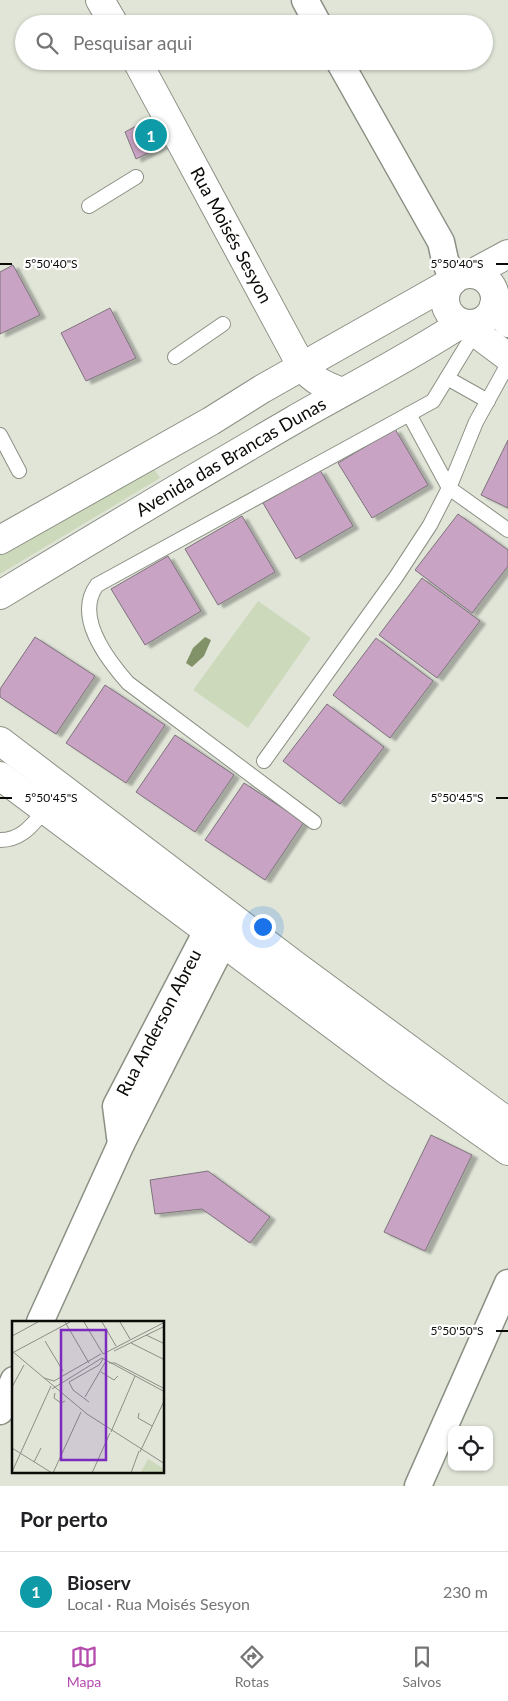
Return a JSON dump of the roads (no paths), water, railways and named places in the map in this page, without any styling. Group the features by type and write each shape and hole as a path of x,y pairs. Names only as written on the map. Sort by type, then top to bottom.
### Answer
{"main road":[{"path":"100,0 109,15"},
{"name":"Rua Moisés Sesyon","path":"141,70 302,367 311,378 342,392"},
{"path":"0,540 302,367 461,278 508,254"},
{"path":"467,326 480,323 492,312 501,308 494,290 485,279 461,278 445,295 445,302 451,316 508,357"},
{"name":"Avenida das Brancas Dunas","path":"0,595 178,487 342,392 467,326"},
{"path":"159,450 178,487"},
{"path":"0,741 296,966 508,1122"},
{"path":"0,776 396,1072 508,1151"}],"street":[{"path":"305,0 313,15"},
{"path":"344,70 441,242 452,250 461,278"},
{"name":"Rua Anderson Abreu","path":"40,1321 121,1144 116,1106 215,937"},
{"path":"418,1486 508,1283"},
{"path":"0,1411 12,1384"}],"lane":[{"path":"89,206 136,177"},
{"path":"175,357 223,324"},
{"path":"314,822 128,682 107,657 90,620 88,607 90,596 97,585 434,400 447,378 467,326"},
{"path":"264,761 396,577 430,525 449,488 476,422 508,364"},
{"path":"447,378 488,401"},
{"path":"409,414 449,488 508,530"},
{"path":"0,436 19,471"},
{"path":"0,840 8,840 22,835 45,810"}],"place":[{"name":"Bioserv","path":"151,135"}]}
